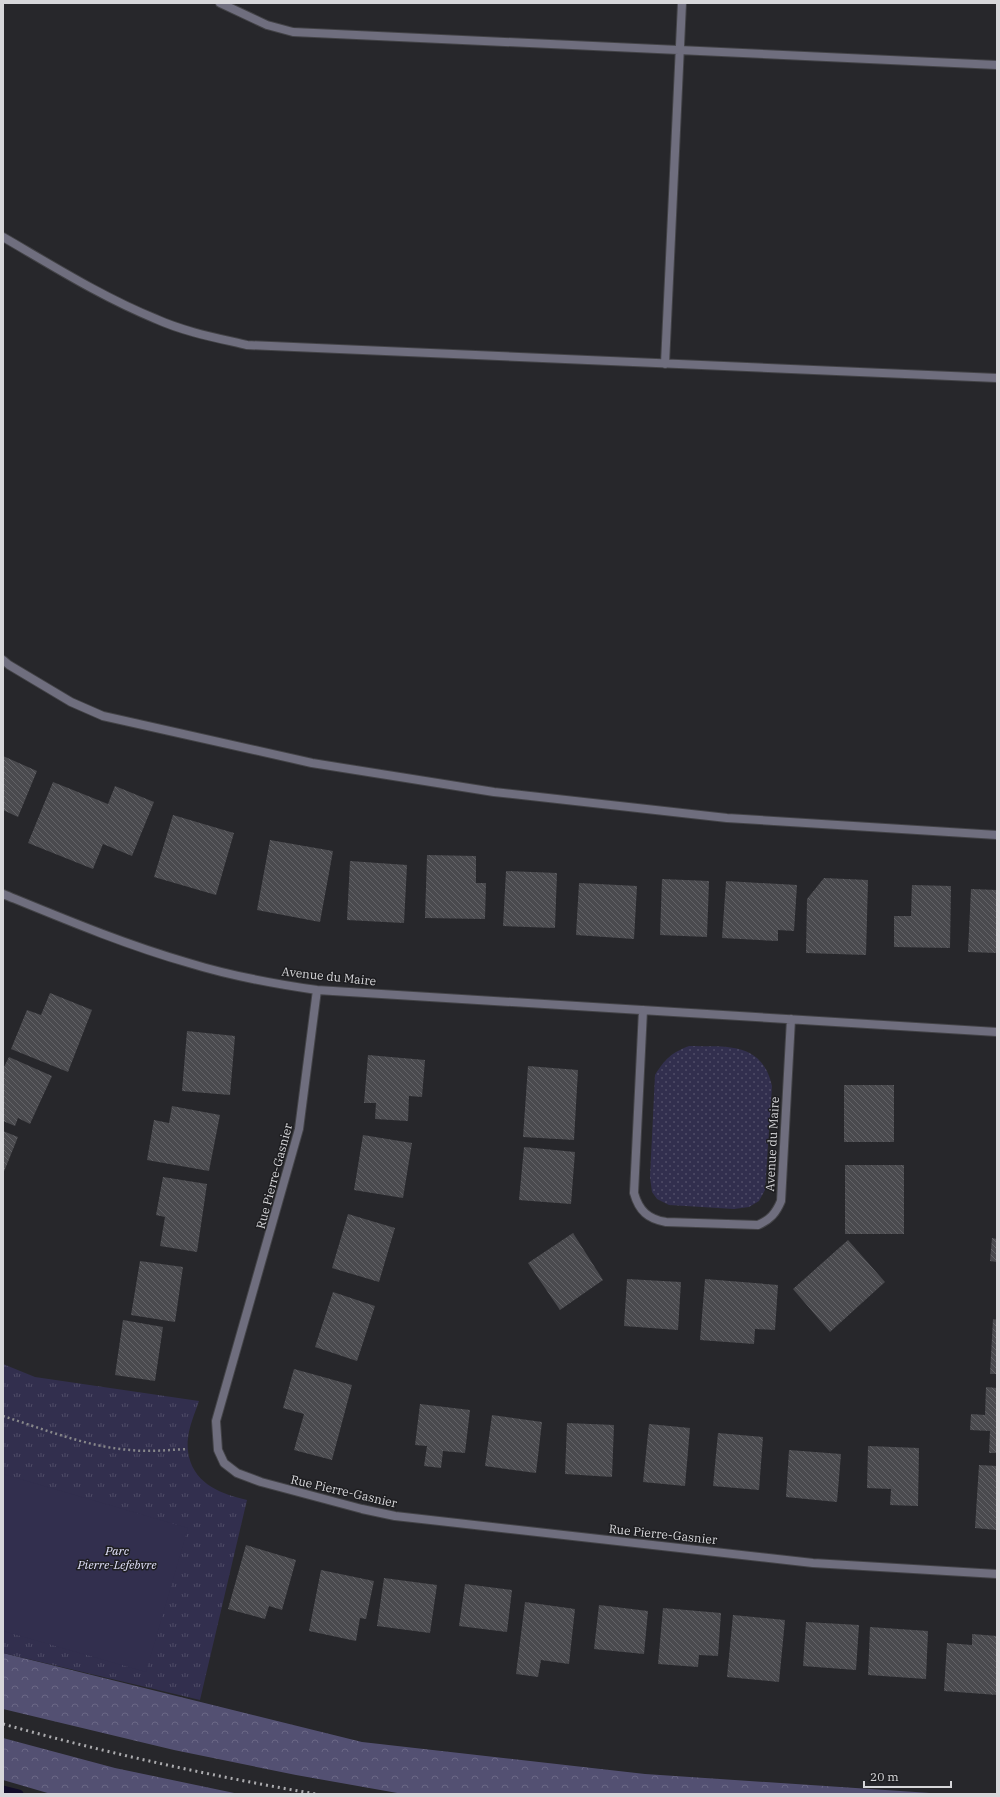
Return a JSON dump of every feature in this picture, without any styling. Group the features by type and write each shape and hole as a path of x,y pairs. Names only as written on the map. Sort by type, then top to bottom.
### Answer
{"street":[{"path":"220,3 267,25 293,32 997,65"},
{"path":"665,364 682,3"},
{"path":"3,237 107,298 158,320 196,333 247,345 997,378"},
{"path":"3,660 71,702 103,716 312,763 494,792 727,818 997,835"},
{"name":"Avenue du Maire","path":"3,896 125,942 190,964 286,985 318,990 997,1032"},
{"name":"Rue Pierre-Gasnier","path":"318,990 300,1129 216,1421 218,1450 224,1463 237,1473 262,1482 325,1500 395,1516 814,1563 997,1574"},
{"name":"Avenue du Maire","path":"643,1010 634,1193 636,1202 647,1216 666,1222 758,1225 766,1221 778,1209 781,1201 791,1019"}],"path":[{"path":"3,1416 65,1436 109,1447 150,1451 188,1449"}],"green space":[{"path":"689,1046 729,1047 741,1050 751,1054 760,1061 767,1071 772,1086 765,1190 759,1201 749,1207 734,1209 669,1205 657,1199 652,1192 650,1177 655,1075 669,1057"},
{"name":"Parc Pierre-Lefebvre","path":"3,1364 35,1377 199,1401 191,1424 188,1441 189,1457 192,1467 211,1487 228,1495 247,1500 200,1700 3,1653"},
{"path":"3,1474 188,1528 146,1672 3,1631"},
{"path":"3,1653 362,1742 645,1774 945,1794 403,1794 296,1775 174,1750 3,1709"},
{"path":"3,1738 115,1768 239,1794 51,1794 3,1780"}],"building":[{"path":"3,756 37,771 18,817 3,810"},
{"path":"53,782 108,804 115,786 154,802 132,856 103,844 93,869 28,843"},
{"path":"173,815 234,833 216,895 154,877"},
{"path":"270,840 333,851 320,922 257,910"},
{"path":"427,855 476,856 476,883 486,883 485,919 425,918"},
{"path":"350,861 407,865 404,923 347,920"},
{"path":"506,871 557,873 555,928 503,926"},
{"path":"824,878 868,880 866,955 806,953 807,899"},
{"path":"662,879 709,881 707,937 660,935"},
{"path":"726,881 797,885 794,931 778,930 778,941 722,938"},
{"path":"579,883 637,886 634,939 576,935"},
{"path":"912,885 951,886 950,948 894,947 894,916 911,916"},
{"path":"971,889 997,890 997,953 968,952"},
{"path":"50,993 92,1010 68,1072 11,1049 27,1010 41,1015"},
{"path":"187,1031 235,1036 230,1095 182,1091"},
{"path":"368,1055 425,1060 422,1097 409,1096 408,1121 375,1119 376,1103 364,1103"},
{"path":"9,1057 52,1076 30,1124 18,1118 15,1126 3,1121 3,1069"},
{"path":"528,1066 578,1070 574,1140 523,1137"},
{"path":"844,1085 894,1085 894,1142 844,1142"},
{"path":"172,1106 220,1115 209,1171 147,1160 154,1120 169,1123"},
{"path":"3,1131 18,1137 3,1174"},
{"path":"363,1135 412,1143 403,1198 354,1190"},
{"path":"524,1147 575,1152 571,1204 519,1200"},
{"path":"845,1165 904,1165 904,1234 845,1234"},
{"path":"163,1177 207,1184 197,1252 160,1246 165,1217 156,1215"},
{"path":"348,1214 395,1228 379,1282 332,1268"},
{"path":"573,1233 603,1280 560,1310 528,1263"},
{"path":"992,1238 997,1239 997,1262 990,1261"},
{"path":"848,1240 885,1282 830,1332 793,1289"},
{"path":"140,1261 183,1267 175,1322 131,1315"},
{"path":"627,1279 681,1282 678,1330 624,1326"},
{"path":"705,1279 778,1285 775,1330 755,1329 754,1344 700,1340"},
{"path":"333,1292 375,1306 357,1361 315,1347"},
{"path":"993,1319 997,1320 997,1374 990,1374"},
{"path":"123,1320 163,1327 155,1381 115,1375"},
{"path":"294,1369 352,1385 332,1460 294,1450 304,1414 283,1408"},
{"path":"986,1387 997,1388 997,1453 989,1453 990,1431 970,1430 971,1414 985,1415"},
{"path":"420,1404 470,1410 465,1453 443,1451 441,1468 424,1466 427,1446 415,1445"},
{"path":"492,1415 542,1422 536,1473 485,1466"},
{"path":"567,1423 614,1425 612,1477 565,1474"},
{"path":"649,1424 690,1428 685,1486 643,1482"},
{"path":"718,1433 763,1437 759,1490 713,1486"},
{"path":"868,1446 919,1448 918,1506 890,1505 891,1489 867,1488"},
{"path":"789,1450 841,1454 837,1502 786,1497"},
{"path":"979,1465 997,1466 997,1530 975,1528"},
{"path":"246,1545 296,1560 282,1610 269,1606 265,1619 228,1609"},
{"path":"321,1570 374,1581 366,1619 360,1618 356,1641 309,1631"},
{"path":"384,1578 437,1585 430,1633 377,1626"},
{"path":"465,1584 512,1590 507,1632 459,1626"},
{"path":"525,1602 575,1609 569,1664 541,1660 538,1677 516,1674"},
{"path":"599,1605 648,1611 644,1654 594,1649"},
{"path":"663,1608 721,1613 718,1656 699,1655 698,1667 658,1664"},
{"path":"733,1615 785,1620 779,1682 727,1677"},
{"path":"806,1622 859,1625 856,1670 803,1666"},
{"path":"870,1627 928,1631 926,1679 868,1675"},
{"path":"972,1634 997,1636 997,1695 944,1691 947,1643 972,1645"}],"waterway":[{"path":"3,1790 19,1794"}],"railway":[{"path":"3,1724 81,1745 159,1763 237,1780 316,1794"}]}
